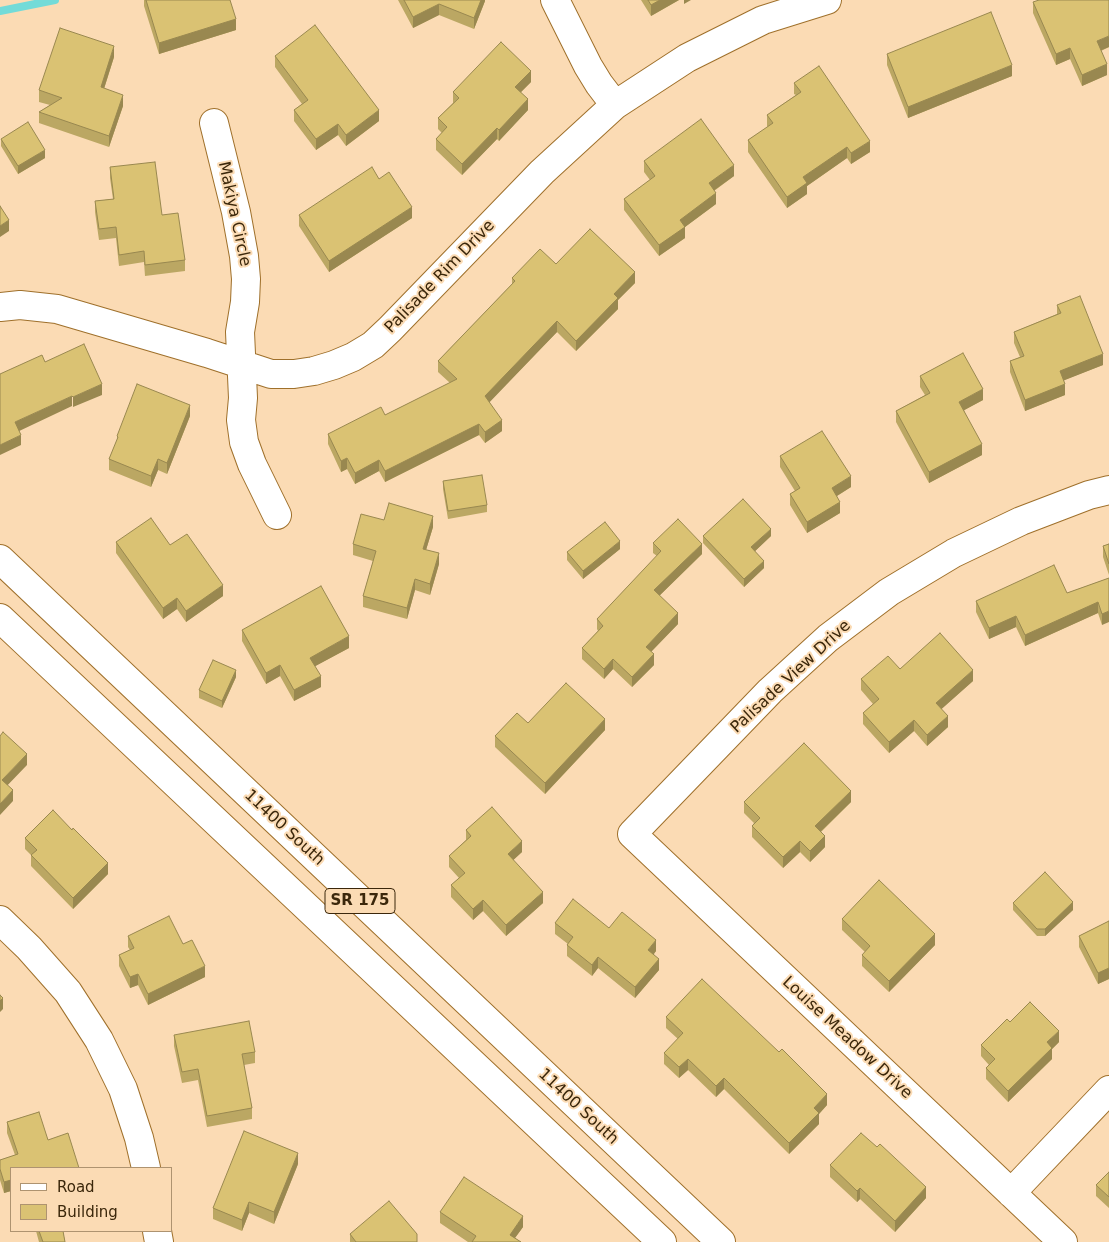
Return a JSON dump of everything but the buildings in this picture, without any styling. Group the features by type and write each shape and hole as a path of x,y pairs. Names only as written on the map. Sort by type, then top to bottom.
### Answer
{"street":[{"path":"555,0 588,66 615,105"},
{"name":"Palisade Rim Drive","path":"0,307 20,305 57,309 198,350 271,374 294,374 334,365 353,357 373,345 542,172 615,105 687,58 754,24 827,0"},
{"name":"Makiya Circle","path":"214,123 236,212 244,256 245,302 240,332 243,398 241,420 244,442 252,464 277,515"},
{"name":"Palisade View Drive","path":"632,834 770,691 828,638 889,592 954,552 1021,521 1109,490"},
{"name":"11400 South","path":"0,559 720,1242"},
{"name":"SR 175","path":"0,618 662,1242"},
{"name":"Louise Meadow Drive","path":"632,834 1063,1242"},
{"path":"0,920 29,948 68,992 99,1040 122,1089 140,1138 146,1167"},
{"path":"1011,1193 1109,1090"}],"waterway":[{"path":"0,11 55,0"}]}
